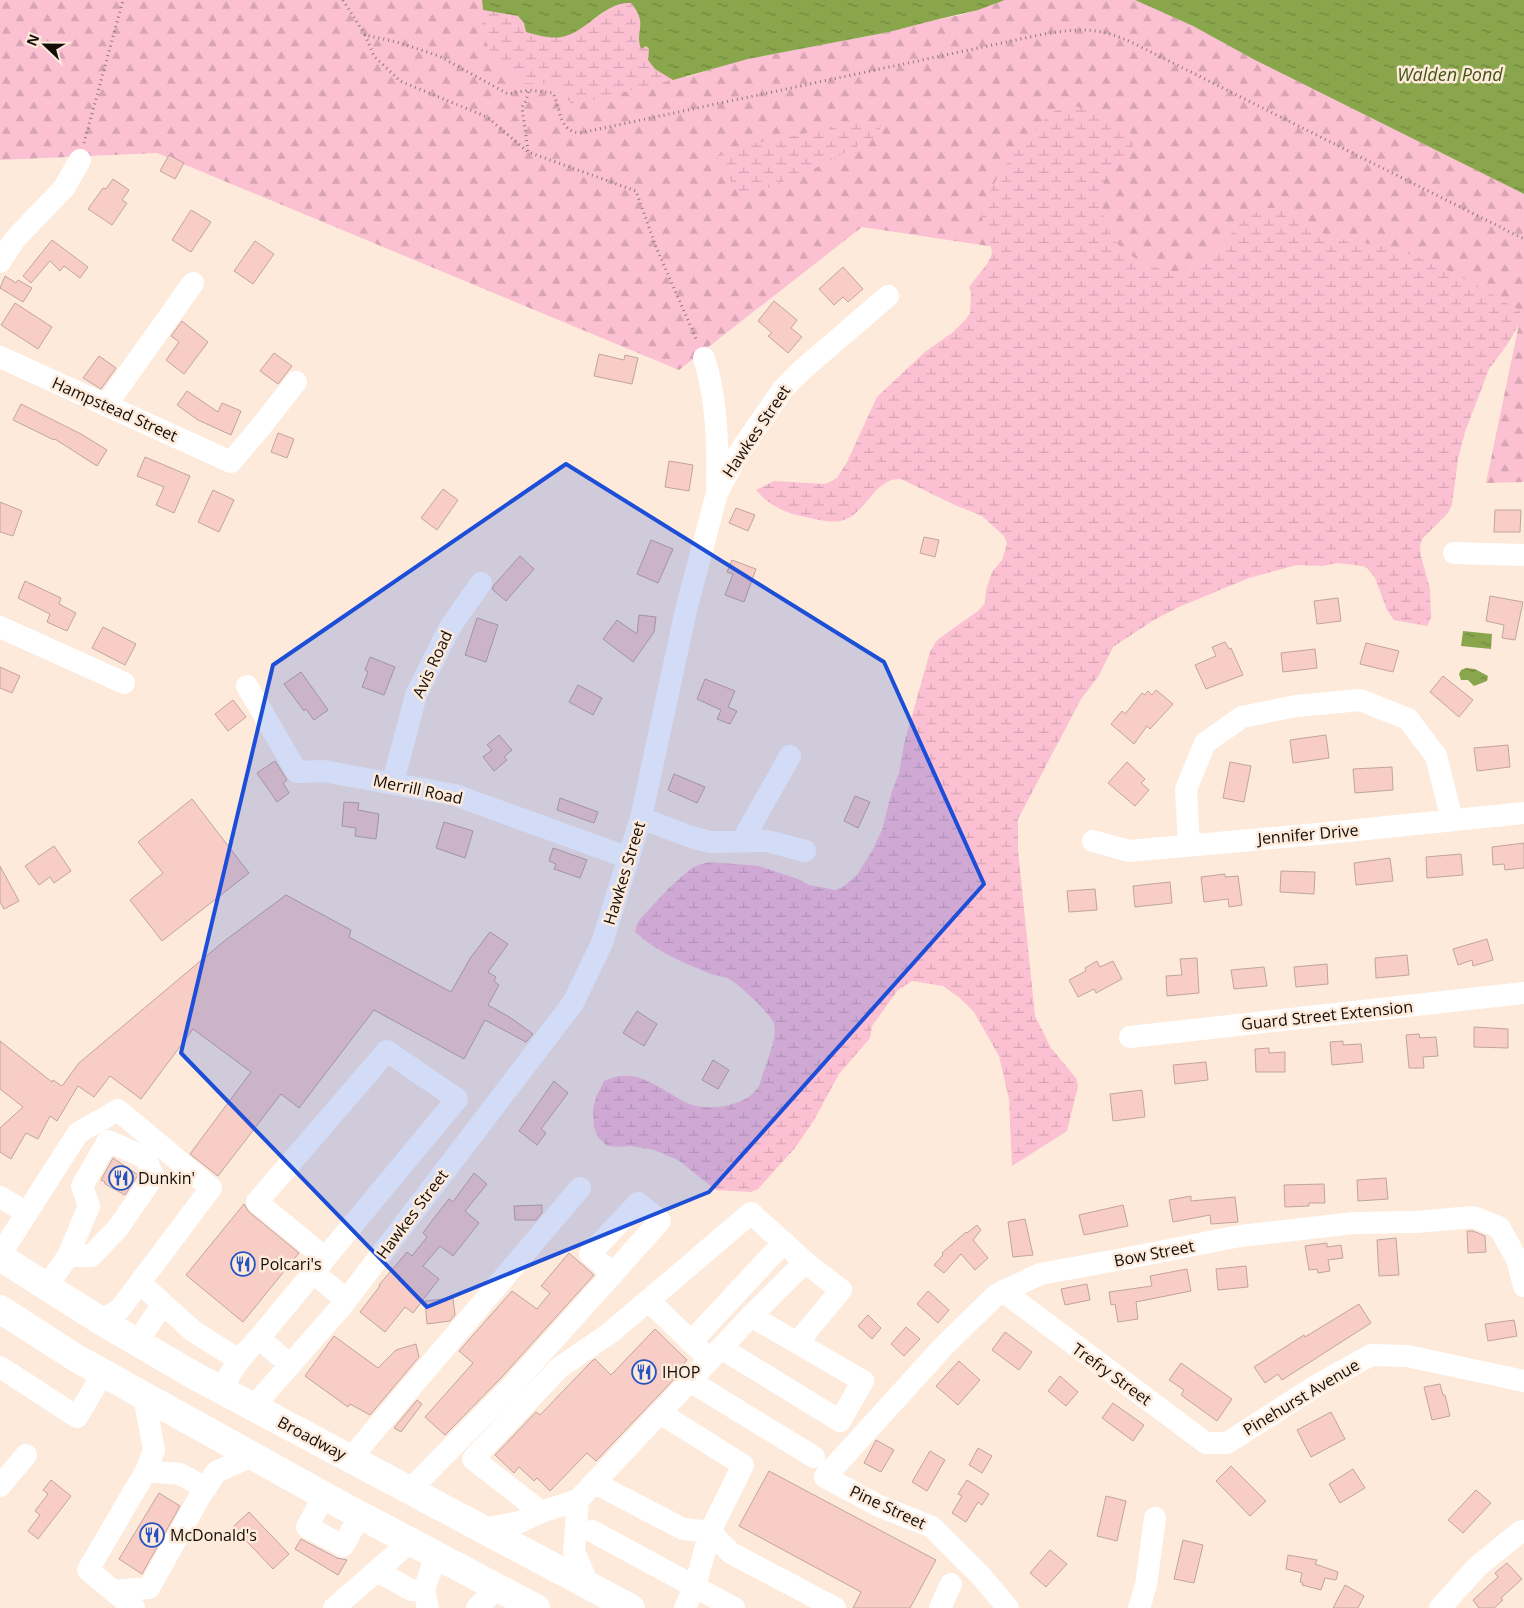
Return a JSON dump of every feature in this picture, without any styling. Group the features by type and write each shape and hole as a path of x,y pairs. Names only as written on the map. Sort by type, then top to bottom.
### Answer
{"highway":[{"name":"Broadway","path":"0,1256 101,1321 220,1389 631,1608"},
{"path":"0,1309 76,1358 144,1396 324,1496 536,1608"}],"street":[{"path":"0,262 15,239 64,188 80,160"},
{"path":"106,405 193,283"},
{"name":"Hawkes Street","path":"253,1407 346,1300 573,1003 602,943 629,858 640,818 686,610 717,493 736,457 783,389 802,369 888,296"},
{"name":"Hampstead Street","path":"0,357 231,462 296,382"},
{"path":"704,358 712,389 717,459 717,493"},
{"path":"1454,553 1524,555"},
{"name":"Avis Road","path":"393,782 416,695 450,627 481,583"},
{"path":"0,626 124,683"},
{"name":"Merrill Road","path":"247,686 297,772 323,771 455,794 629,858"},
{"path":"1189,845 1186,789 1205,743 1242,717 1296,706 1360,700 1408,719 1436,756 1452,820"},
{"path":"742,841 790,756"},
{"name":"Jennifer Drive","path":"1093,842 1129,851 1524,813"},
{"path":"640,818 710,842 767,842 805,851"},
{"name":"Guard Street Extension","path":"1130,1037 1524,993"},
{"path":"220,1389 239,1360 259,1338 319,1265 457,1099 387,1051 257,1202 319,1265 346,1300"},
{"path":"0,1256 26,1212 78,1133 118,1110 211,1188 120,1309 101,1321"},
{"path":"47,1286 68,1256 89,1206 82,1186 108,1141 146,1158 153,1178 118,1228 90,1256 68,1256"},
{"path":"350,1459 580,1188"},
{"path":"0,1197 26,1212"},
{"path":"541,1512 473,1459 559,1368 610,1332 751,1213 805,1262 841,1290 797,1343"},
{"name":"Bow Street","path":"826,1477 943,1347 996,1295 1040,1274 1240,1236 1354,1223 1416,1222 1473,1217 1498,1226 1517,1259 1524,1286"},
{"path":"691,1342 784,1242"},
{"path":"482,1529 520,1522 541,1512 578,1500 751,1316 805,1262"},
{"path":"410,1490 511,1387 612,1274"},
{"path":"140,1283 193,1331 239,1360"},
{"name":"Trefry Street","path":"1003,1291 1206,1443 1227,1443"},
{"path":"648,1300 691,1342 840,1421 863,1381 751,1316"},
{"path":"137,1342 163,1304"},
{"path":"259,1338 290,1365"},
{"name":"Pinehurst Avenue","path":"1227,1443 1319,1384 1371,1356 1407,1356 1524,1381"},
{"path":"0,1367 77,1417 103,1373"},
{"path":"690,1381 814,1457"},
{"path":"134,1608 88,1570 146,1471 154,1450 144,1396"},
{"path":"660,1413 743,1465 710,1532 695,1586 685,1608"},
{"path":"0,1486 26,1455"},
{"path":"113,1591 150,1598 216,1472 252,1456"},
{"path":"146,1471 180,1474 206,1488"},
{"name":"Pine Street","path":"826,1477 879,1506 932,1528 981,1576 1008,1608"},
{"path":"594,1483 683,1529 710,1532 732,1554 835,1608"},
{"path":"324,1496 307,1527 343,1546 360,1515"},
{"path":"578,1500 574,1552 589,1586"},
{"path":"1139,1608 1146,1585 1155,1518"},
{"path":"592,1531 734,1608"},
{"path":"1440,1608 1478,1566 1520,1532 1524,1531"},
{"path":"348,1603 377,1571 410,1542"},
{"path":"377,1571 426,1599 436,1555"},
{"path":"940,1608 950,1584"},
{"path":"477,1608 497,1588"}],"path":[{"path":"80,160 123,0"},
{"path":"343,0 365,35 374,56 400,81 487,117 528,152 636,191 656,246 704,358"},
{"path":"365,35 396,42 440,56 508,94 529,90 553,93 566,128 574,133 580,133 1044,34 1070,30 1108,32 1524,239"},
{"path":"528,152 522,107 529,90"}],"highlighted area":[{"path":"566,464 884,662 984,884 709,1192 427,1307 181,1053 273,665"}],"green space":[{"path":"0,0 482,0 483,10 687,77 748,59 889,32 961,15 1005,0 1135,0 1193,26 1253,59 1524,194 1524,482 1486,483 1519,324 862,227 679,370 157,153 0,160"},
{"path":"624,2 631,3 639,17 639,42 641,49 646,46 649,49 648,60 662,74 673,80 572,105 562,93 553,87 544,83 524,82 505,69 493,55 485,38 482,20 483,10 518,16 540,36 561,37 585,26 611,7"},
{"path":"1074,106 1113,120 1127,129 1133,138 1131,152 1107,176 1101,199 1104,218 1110,234 1125,251 1142,262 1166,270 1180,271 1186,269 1220,246 1240,224 1256,212 1278,208 1292,212 1316,230 1331,236 1389,248 1440,266 1487,291 1518,310 1524,316 1507,345 1489,369 1465,432 1458,459 1452,505 1448,513 1422,539 1420,546 1421,556 1430,589 1431,618 1427,626 1394,620 1387,610 1375,578 1363,566 1338,563 1322,566 1297,565 1249,578 1179,607 1154,620 1113,647 1098,677 1081,699 1018,819 1018,850 1035,1016 1051,1048 1076,1078 1078,1086 1067,1131 1012,1166 1009,1099 999,1056 974,1012 960,998 943,986 912,981 898,990 872,1026 870,1038 839,1074 814,1120 795,1148 758,1189 751,1192 716,1190 678,1160 654,1150 630,1146 607,1146 598,1137 594,1127 593,1109 596,1097 604,1081 627,1076 647,1081 695,1106 714,1107 734,1104 751,1095 760,1084 774,1041 774,1024 761,1007 733,982 727,978 691,966 662,951 635,932 637,924 669,888 689,870 710,862 759,866 798,879 809,885 836,890 843,887 857,875 882,830 891,794 899,773 904,744 930,652 937,640 978,611 985,603 986,590 992,572 1002,560 1007,544 1004,536 982,516 901,479 892,480 884,484 849,518 840,521 818,520 785,511 766,500 756,490 774,481 824,484 837,478 847,462 877,397 925,352 952,333 970,313 971,293 969,287 987,264 992,254 990,239 984,228 981,210 998,176 1021,143 1052,112"},
{"path":"869,121 881,124 880,130 875,137 814,169 741,199 717,156 740,146"}],"water":[{"path":"482,0 1005,0 978,10 889,32 748,59 673,80 655,69 648,60 649,49 646,46 641,49 639,42 639,17 631,3 612,7 571,34 552,37 526,32 524,23 518,16 483,10"},
{"name":"Walden Pond","path":"1135,0 1524,0 1524,194 1253,59 1193,26"},
{"path":"1463,631 1492,634 1491,649 1461,646"},
{"path":"1466,668 1475,669 1488,676 1487,681 1474,686 1468,680 1461,680 1459,674 1461,670"}],"building":[{"path":"169,155 184,163 175,179 160,171"},
{"path":"113,179 129,190 122,200 127,203 112,225 88,209 103,188 106,189"},
{"path":"191,210 211,222 191,252 172,240"},
{"path":"52,240 88,267 80,278 64,266 60,271 50,261 31,283 23,276"},
{"path":"255,241 274,254 253,284 234,271"},
{"path":"843,267 863,289 848,302 843,297 834,305 819,289"},
{"path":"5,276 16,283 18,280 32,288 23,302 0,288"},
{"path":"774,301 797,320 791,328 802,337 788,353 768,336 772,333 758,321"},
{"path":"15,303 52,327 38,349 1,325"},
{"path":"182,321 208,342 184,374 166,360 179,342 171,336"},
{"path":"274,353 292,366 278,384 260,371"},
{"path":"599,354 624,360 625,355 638,358 632,384 594,376"},
{"path":"99,356 116,368 101,389 83,378"},
{"path":"187,391 218,412 222,403 241,411 231,435 198,420 177,405"},
{"path":"21,404 81,434 107,450 97,466 55,439 13,420"},
{"path":"278,433 294,439 287,458 271,452"},
{"path":"145,457 190,476 174,513 156,505 164,487 137,476"},
{"path":"669,461 693,465 689,491 665,487"},
{"path":"443,489 458,500 437,530 421,518"},
{"path":"213,490 234,500 219,532 198,522"},
{"path":"0,502 22,511 13,536 0,532"},
{"path":"736,508 755,515 748,531 729,523"},
{"path":"1495,510 1521,510 1520,532 1494,532"},
{"path":"924,537 939,540 935,557 920,553"},
{"path":"651,540 673,549 658,583 637,574"},
{"path":"520,556 534,569 506,601 492,589"},
{"path":"732,560 756,569 744,602 725,595 733,574 727,572"},
{"path":"25,581 61,598 59,604 76,613 67,631 47,622 50,614 18,598"},
{"path":"1490,596 1523,602 1515,640 1502,638 1504,625 1486,621"},
{"path":"1338,598 1341,621 1317,624 1314,601"},
{"path":"639,615 656,617 654,632 633,662 603,639 617,620 637,634"},
{"path":"477,618 498,625 486,662 465,655"},
{"path":"103,627 136,644 125,665 92,648"},
{"path":"1225,642 1229,649 1231,648 1243,675 1206,689 1195,665 1216,656 1212,647"},
{"path":"1366,643 1399,651 1393,672 1360,664"},
{"path":"1315,649 1317,668 1283,672 1281,653"},
{"path":"370,657 395,667 384,695 362,687 368,672 365,670"},
{"path":"0,667 20,676 12,693 0,688"},
{"path":"301,672 328,710 314,720 306,709 304,711 284,684"},
{"path":"1443,676 1473,700 1459,717 1430,692"},
{"path":"705,679 735,691 728,707 737,711 730,724 717,719 721,710 697,699"},
{"path":"578,685 602,698 593,715 569,702"},
{"path":"1156,690 1173,704 1150,729 1147,726 1134,744 1111,724 1122,711 1125,714 1142,693 1145,695 1148,691 1152,695"},
{"path":"233,700 246,717 228,731 215,714"},
{"path":"499,735 512,750 504,757 507,760 494,771 483,757 492,750 487,745"},
{"path":"1326,735 1329,758 1293,763 1290,740"},
{"path":"1508,745 1510,767 1477,771 1474,748"},
{"path":"275,761 287,780 283,783 289,793 277,802 257,773"},
{"path":"1127,762 1145,779 1141,783 1149,790 1135,806 1108,783"},
{"path":"1230,762 1251,766 1244,802 1223,798"},
{"path":"1392,767 1393,790 1355,793 1353,769"},
{"path":"674,774 705,787 697,803 668,790"},
{"path":"855,796 870,802 858,828 844,821"},
{"path":"560,798 598,812 594,823 557,810"},
{"path":"192,799 249,873 162,941 130,900 163,873 138,842"},
{"path":"344,802 359,803 358,810 379,814 376,839 355,836 356,828 342,826"},
{"path":"444,822 473,831 465,858 436,848"},
{"path":"1524,843 1524,868 1505,870 1504,864 1493,865 1492,847"},
{"path":"54,846 71,871 54,883 50,877 39,885 25,866"},
{"path":"553,848 587,860 580,878 554,869 556,864 549,861"},
{"path":"1461,854 1463,875 1427,878 1426,857"},
{"path":"1390,858 1393,881 1356,885 1354,863"},
{"path":"0,866 19,901 4,909 0,902"},
{"path":"1281,871 1315,872 1314,894 1280,892"},
{"path":"1225,874 1225,877 1238,876 1242,905 1229,907 1228,899 1204,902 1201,877"},
{"path":"1170,882 1172,903 1135,907 1133,886"},
{"path":"1095,889 1097,910 1069,912 1067,891"},
{"path":"286,895 351,930 349,937 451,992 471,957 490,932 508,944 488,972 496,977 494,981 499,985 488,1005 511,1018 533,1034 526,1042 485,1020 464,1059 374,1010 299,1108 281,1094 218,1176 190,1154 251,1072 193,1029 141,1099 110,1076 94,1097 78,1086 57,1121 50,1116 38,1139 26,1133 11,1159 0,1152 0,1128 23,1107 0,1089 0,1041 52,1082 53,1080 62,1086 79,1063 223,942"},
{"path":"1487,939 1493,960 1473,966 1472,960 1458,965 1453,949"},
{"path":"1407,955 1409,975 1376,978 1375,958"},
{"path":"1197,958 1199,993 1167,996 1166,976 1182,975 1180,959"},
{"path":"1097,961 1100,967 1113,961 1122,979 1096,993 1094,989 1078,997 1069,980 1086,971 1085,968"},
{"path":"1327,964 1328,984 1296,987 1294,967"},
{"path":"1264,967 1267,986 1234,989 1231,970"},
{"path":"637,1011 657,1024 644,1046 623,1033"},
{"path":"1474,1027 1508,1029 1508,1048 1474,1047"},
{"path":"1419,1034 1420,1038 1436,1037 1438,1056 1423,1057 1424,1068 1409,1068 1406,1035"},
{"path":"1343,1041 1343,1045 1361,1044 1363,1062 1332,1065 1330,1042"},
{"path":"1269,1048 1269,1053 1285,1052 1285,1072 1256,1072 1255,1049"},
{"path":"713,1060 729,1070 718,1089 702,1080"},
{"path":"1206,1062 1208,1080 1175,1084 1173,1065"},
{"path":"554,1081 568,1093 541,1129 546,1133 537,1145 519,1131"},
{"path":"1142,1090 1145,1117 1113,1121 1110,1094"},
{"name":"Dunkin'","path":"113,1158 138,1175 125,1195 101,1180"},
{"path":"474,1173 487,1184 465,1211 479,1223 453,1256 440,1246 423,1266 439,1279 413,1313 405,1307 385,1332 360,1312 379,1285 407,1252 412,1256 427,1237 423,1233 431,1222 449,1199 453,1202"},
{"path":"1386,1178 1388,1199 1358,1201 1357,1180"},
{"path":"1324,1184 1325,1203 1309,1203 1309,1206 1285,1207 1284,1185"},
{"path":"1191,1196 1191,1201 1235,1197 1238,1222 1211,1224 1210,1215 1173,1222 1169,1200"},
{"name":"Polcari's","path":"244,1204 249,1212 299,1253 243,1322 186,1275"},
{"path":"542,1205 542,1213 536,1220 515,1220 514,1206"},
{"path":"1123,1205 1128,1226 1084,1235 1079,1215"},
{"path":"1025,1219 1033,1255 1013,1257 1008,1222"},
{"path":"977,1225 981,1230 973,1240 988,1258 975,1270 961,1254 944,1273 934,1265 943,1255 942,1253"},
{"path":"1467,1231 1473,1231 1485,1236 1486,1252 1468,1253"},
{"path":"1396,1238 1399,1275 1379,1276 1377,1240"},
{"path":"1327,1243 1327,1247 1341,1245 1343,1258 1328,1260 1330,1271 1318,1273 1317,1269 1309,1270 1305,1246"},
{"path":"569,1253 594,1275 501,1378 445,1435 425,1417 473,1363 459,1351 512,1291 537,1309 550,1293 541,1286"},
{"path":"1246,1266 1248,1287 1218,1290 1216,1269"},
{"path":"1187,1269 1191,1291 1136,1302 1138,1319 1118,1322 1115,1304 1111,1305 1109,1292 1152,1286 1150,1276"},
{"path":"1087,1284 1090,1300 1065,1305 1061,1289"},
{"path":"928,1291 949,1310 938,1323 917,1304"},
{"path":"453,1298 455,1315 450,1321 427,1324 425,1301"},
{"path":"1359,1304 1371,1323 1282,1380 1278,1374 1265,1383 1254,1367 1304,1335 1305,1337"},
{"path":"868,1315 881,1328 872,1339 858,1326"},
{"path":"1514,1320 1517,1336 1488,1341 1485,1324"},
{"path":"906,1327 920,1339 904,1356 891,1344"},
{"path":"655,1329 687,1360 677,1371 680,1373 596,1461 587,1453 550,1491 537,1478 534,1481 519,1467 514,1473 495,1455 536,1412 540,1415 592,1361 595,1359 611,1375"},
{"path":"1005,1332 1032,1352 1019,1370 992,1350"},
{"path":"334,1336 378,1368 396,1350 416,1344 419,1357 370,1415 350,1404 348,1407 305,1376"},
{"path":"959,1361 980,1380 958,1405 936,1386"},
{"path":"1181,1363 1232,1399 1217,1421 1181,1395 1184,1390 1169,1380"},
{"path":"1060,1376 1078,1392 1066,1406 1048,1391"},
{"path":"1440,1384 1450,1416 1432,1420 1424,1387"},
{"path":"417,1400 422,1404 401,1432 394,1428"},
{"path":"1113,1403 1144,1425 1133,1441 1102,1418"},
{"path":"1331,1412 1345,1439 1311,1457 1297,1430"},
{"path":"876,1440 894,1450 881,1472 864,1463"},
{"path":"978,1448 992,1456 982,1473 969,1465"},
{"path":"930,1451 945,1460 927,1491 912,1482"},
{"path":"1231,1466 1266,1501 1250,1516 1216,1481"},
{"path":"1353,1469 1365,1488 1340,1503 1329,1484"},
{"path":"769,1471 936,1560 910,1608 853,1608 861,1592 739,1526"},
{"path":"51,1480 71,1496 38,1539 28,1531 40,1515 35,1511 48,1494 43,1490"},
{"path":"967,1480 989,1494 982,1505 978,1502 966,1522 952,1513 962,1496 958,1494"},
{"path":"1476,1490 1491,1503 1463,1533 1448,1520"},
{"name":"McDonald's","path":"159,1493 180,1506 142,1574 119,1559"},
{"path":"1106,1496 1126,1501 1117,1541 1097,1536"},
{"path":"249,1512 289,1554 273,1569 233,1527"},
{"path":"301,1539 337,1558 347,1560 338,1575 295,1549"},
{"path":"1183,1540 1203,1545 1194,1583 1174,1579"},
{"path":"1050,1550 1067,1564 1046,1587 1030,1573"},
{"path":"1288,1555 1317,1560 1315,1564 1338,1572 1336,1580 1325,1578 1321,1590 1302,1585 1303,1583 1300,1582 1302,1573 1286,1569"},
{"path":"1507,1563 1522,1579 1501,1598 1503,1600 1494,1608 1479,1608 1473,1600 1498,1577 1495,1573"},
{"path":"1345,1585 1364,1596 1358,1608 1333,1608"}],"place":[{"name":"Dunkin'","path":"121,1178"},
{"name":"Polcari's","path":"243,1264"},
{"name":"IHOP","path":"644,1372"},
{"name":"McDonald's","path":"152,1535"}]}
